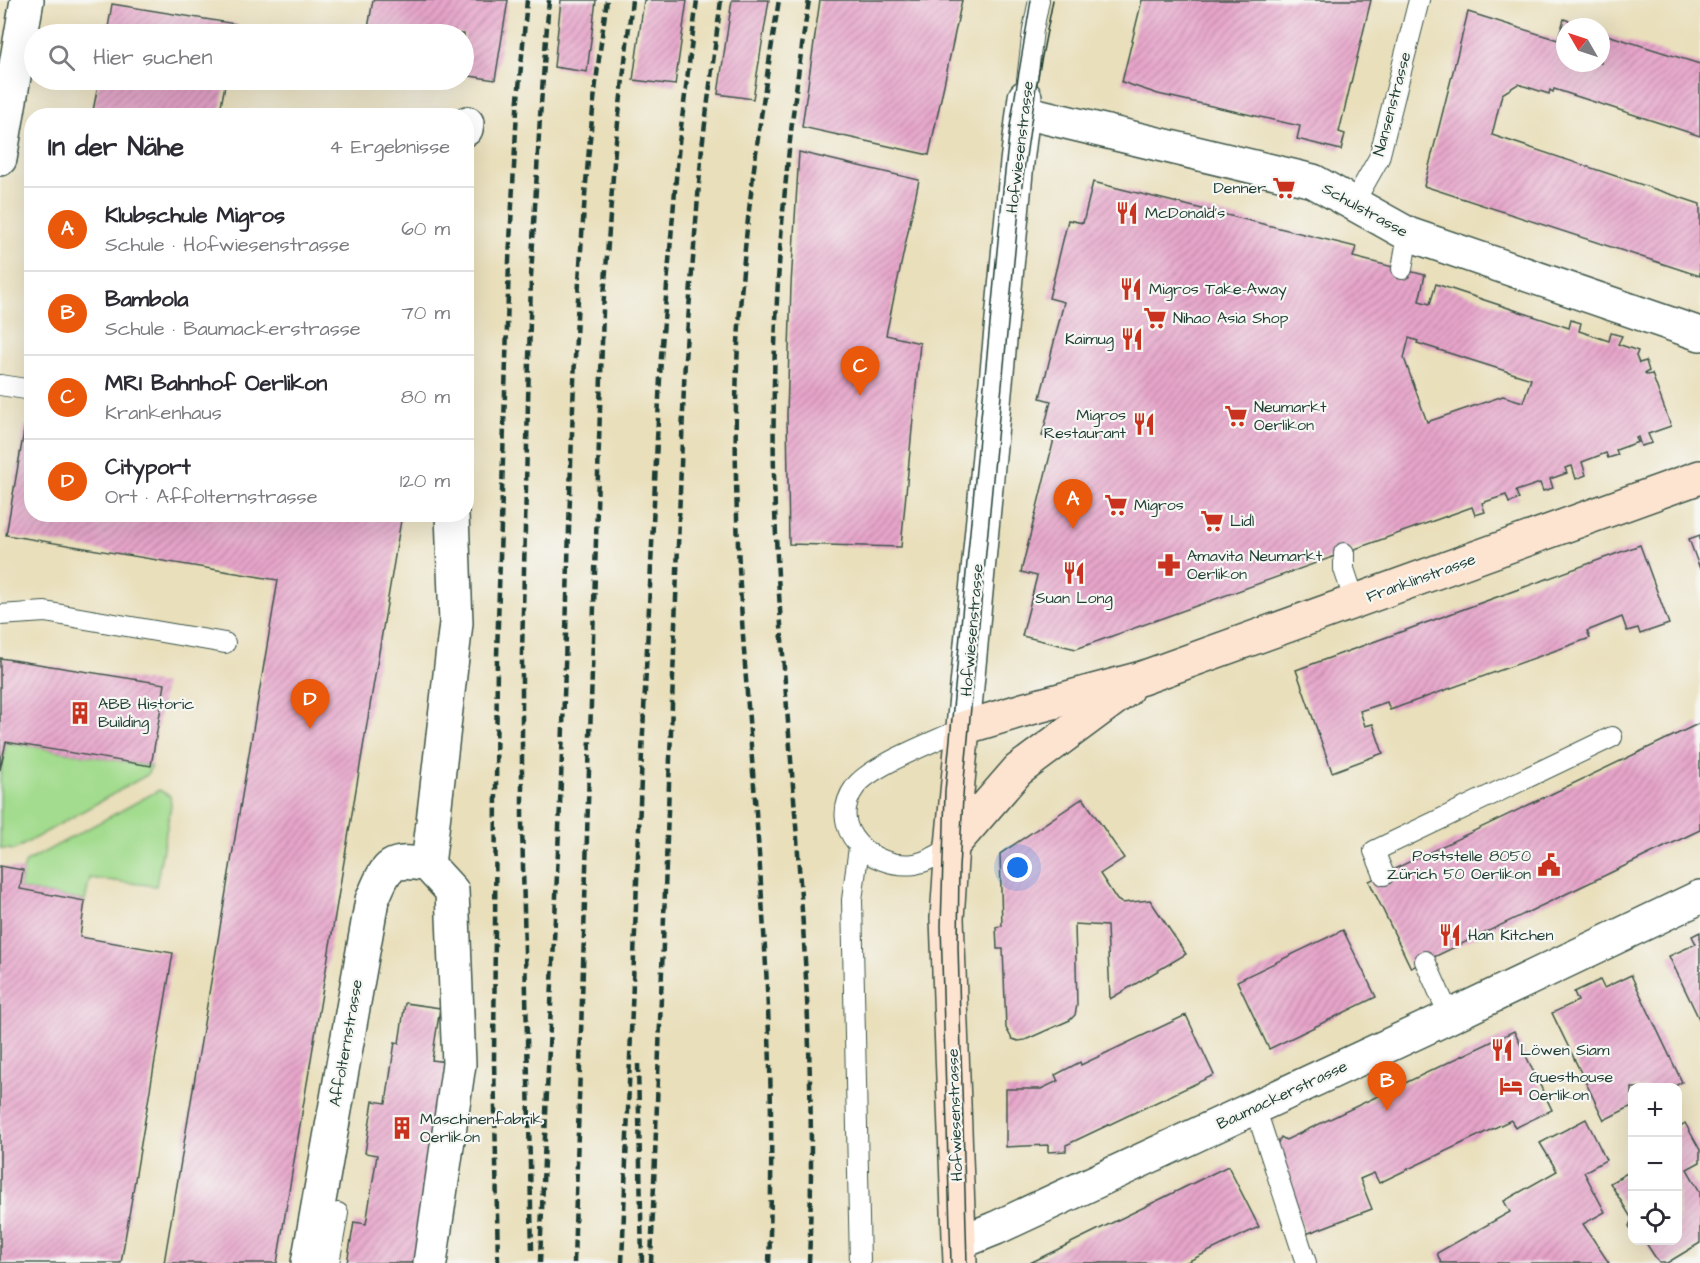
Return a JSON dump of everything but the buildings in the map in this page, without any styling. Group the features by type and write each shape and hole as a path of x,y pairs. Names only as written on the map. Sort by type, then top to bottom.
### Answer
{"street":[{"path":"0,159 27,0"},
{"name":"Schulstrasse","path":"1024,104 1313,181 1408,234 1700,334"},
{"name":"Hofwiesenstrasse","path":"960,1253 947,918 963,728 1024,104"},
{"name":"Franklinstrasse","path":"963,728 1142,678 1700,477"},
{"path":"430,1263 459,1064 452,891 428,865 456,623 452,522"},
{"name":"Franklinstrasse","path":"952,846 1018,770 1142,678"},
{"name":"Affolternstrasse","path":"308,1263 372,900 385,870 397,863 428,865"},
{"name":"Baumackerstrasse","path":"960,1253 1006,1223 1450,1017 1700,897"}],"lane":[{"name":"Hofwiesenstrasse","path":"1024,104 1033,30 1040,0"},
{"name":"Nansenstrasse","path":"1353,204 1379,158 1419,0"},
{"path":"1402,269 1408,234"},
{"path":"0,385 24,389"},
{"path":"1344,553 1344,569 1355,602"},
{"path":"0,615 45,612 225,643"},
{"path":"952,846 933,858 914,864 885,862 872,857 859,847 850,834 846,818 848,802 855,787 866,776 963,728"},
{"path":"1384,875 1374,851 1612,736"},
{"path":"859,847 852,900 860,1263"},
{"path":"1425,961 1450,1017"},
{"path":"1255,1107 1306,1263"},
{"path":"329,1263 338,1213"}],"green space":[{"path":"6,742 151,766 147,775 14,850 0,848 0,778"},
{"path":"159,790 170,796 171,805 156,886 90,878 85,901 20,889 26,862"}],"tram line":[{"path":"951,1263 941,926 945,791 1002,199 1010,126 1031,0"},
{"path":"967,1263 958,946 959,868 964,780 1020,199 1036,87 1053,0"}],"railway":[{"path":"498,1263 494,1060 497,656 509,261 517,110 527,0"},
{"path":"532,1250 522,824 522,653 531,277 549,0"},
{"path":"540,1263 562,741 576,332 588,166 607,0"},
{"path":"574,1263 603,310 615,149 632,0"},
{"path":"622,1263 642,753 661,357 679,143 697,0"},
{"path":"651,1263 685,359 702,147 721,0"},
{"path":"769,1263 771,1172 769,1036 762,900 740,591 736,405 740,303 750,201 779,0"},
{"path":"809,0 786,177 781,237 775,356 774,475 778,577 806,977 811,1120 809,1263"},
{"path":"638,1064 642,1263"}],"place":[{"name":"Denner","path":"1284,188"},
{"name":"McDonald's","path":"1127,213"},
{"name":"Migros Take-Away","path":"1131,289"},
{"name":"Nihao Asia Shop","path":"1155,318"},
{"name":"Kaimug","path":"1132,339"},
{"name":"MRI Bahnhof Oerlikon","path":"860,396"},
{"name":"Neumarkt Oerlikon","path":"1236,416"},
{"name":"Migros Restaurant","path":"1144,424"},
{"name":"Migros","path":"1116,505"},
{"name":"Lidl","path":"1212,521"},
{"name":"Klubschule Migros","path":"1073,529"},
{"name":"Amavita Neumarkt Oerlikon","path":"1169,565"},
{"name":"Suan Long","path":"1074,573"},
{"name":"ABB Historic Building","path":"80,713"},
{"name":"Cityport","path":"310,729"},
{"name":"Poststelle 8050 Zürich 50 Oerlikon","path":"1549,865"},
{"name":"Han Kitchen","path":"1450,935"},
{"name":"Löwen Siam","path":"1502,1050"},
{"name":"Guesthouse Oerlikon","path":"1511,1086"},
{"name":"Bambola","path":"1387,1111"},
{"name":"Maschinenfabrik Oerlikon","path":"402,1128"}]}
